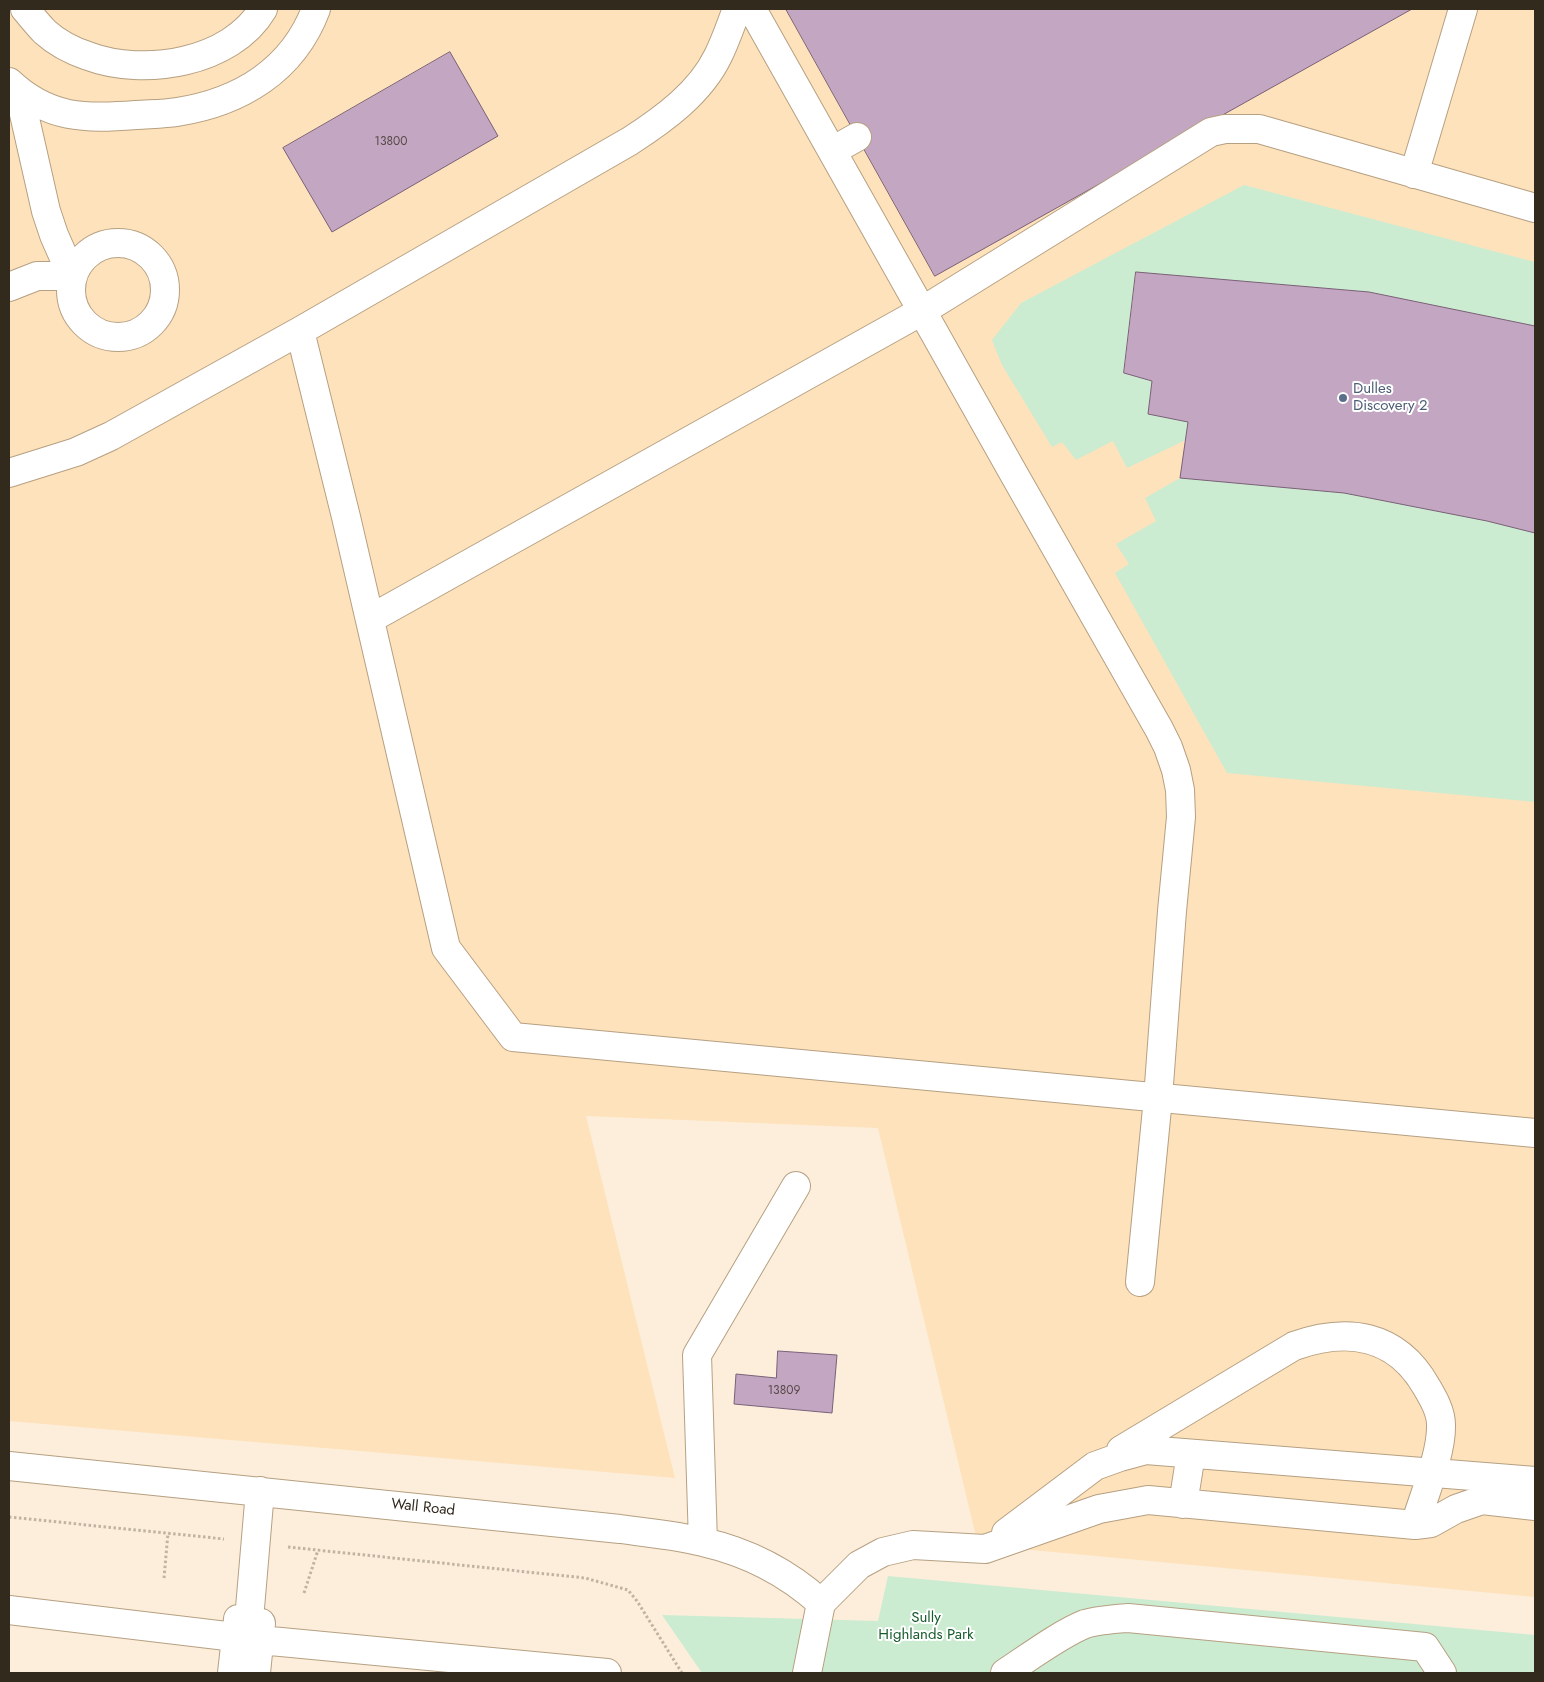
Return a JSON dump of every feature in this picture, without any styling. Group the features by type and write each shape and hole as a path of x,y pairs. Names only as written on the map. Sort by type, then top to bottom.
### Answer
{"street":[{"path":"25,9 45,32 65,46 88,57 114,63 148,65 183,62 211,53 234,40 256,22 264,9"},
{"path":"14,87 38,104 61,113 83,117 111,117 176,112 206,106 230,98 255,85 279,67 298,45 314,16 338,9"},
{"path":"9,473 76,452 111,436 300,331 630,141 657,123 683,102 702,80 718,57 738,9"},
{"path":"752,9 1159,729 1176,770 1180,790 1181,817 1158,1098 1140,1282"},
{"path":"1414,174 1463,9"},
{"path":"9,288 37,276 72,276 46,211 14,87"},
{"path":"370,619 922,311 1211,132 1225,129 1258,129 1535,208"},
{"path":"832,151 857,137"},
{"path":"300,331 370,619 446,948 513,1037 1535,1133"},
{"path":"703,1542 698,1355 796,1186"},
{"path":"985,1549 1095,1466 1294,1346 1313,1339 1331,1336 1354,1336 1374,1341 1396,1350 1413,1367 1427,1387 1439,1410 1441,1425 1440,1444 1415,1525"},
{"path":"1095,1466 1146,1450 1535,1481"},
{"path":"1183,1504 1191,1454"},
{"name":"Wall Road","path":"9,1466 620,1529 703,1542 762,1562 805,1589 821,1603"},
{"path":"256,1673 248,1639 238,1614 250,1608 260,1491"},
{"path":"807,1673 821,1603 859,1565 883,1552 913,1545 985,1549 1099,1509 1148,1500 1415,1525 1431,1523 1456,1509 1482,1500 1535,1506"},
{"path":"9,1610 248,1639 607,1673"},
{"path":"1005,1673 1073,1630 1086,1624 1128,1618 1425,1647 1442,1673"},
{"path":"232,1673 248,1639"}],"path":[{"path":"9,1517 220,1539"},
{"path":"164,1578 168,1533"},
{"path":"292,1547 585,1578 628,1590 637,1601 682,1673"},
{"path":"304,1593 318,1550"}],"shaded area":[{"path":"16,9 1535,9 1535,1597 978,1545 878,1128 586,1116 675,1478 9,1421 9,15"}],"green space":[{"path":"1244,185 1535,262 1535,326 1369,292 1136,272 1124,373 1152,381 1148,414 1188,422 1186,440 1127,468 1113,441 1076,460 1062,442 1052,447 1002,365 992,340 1021,303"},
{"path":"1180,478 1344,493 1487,521 1535,533 1535,802 1227,773 1115,573 1129,564 1116,544 1156,521 1145,498"},
{"name":"Sully Highlands Park","path":"888,1576 1535,1635 1535,1673 702,1673 662,1615 878,1621"}],"building":[{"path":"786,9 1412,9 935,276"},
{"path":"450,52 498,136 332,232 283,148"},
{"name":"Dulles Discovery 2","path":"1136,272 1369,292 1535,326 1535,533 1487,521 1344,493 1180,478 1188,422 1148,414 1152,381 1124,373"},
{"path":"778,1351 837,1355 832,1413 734,1404 736,1374 776,1378"}],"place":[{"name":"Dulles Discovery 2","path":"1343,398"}]}
